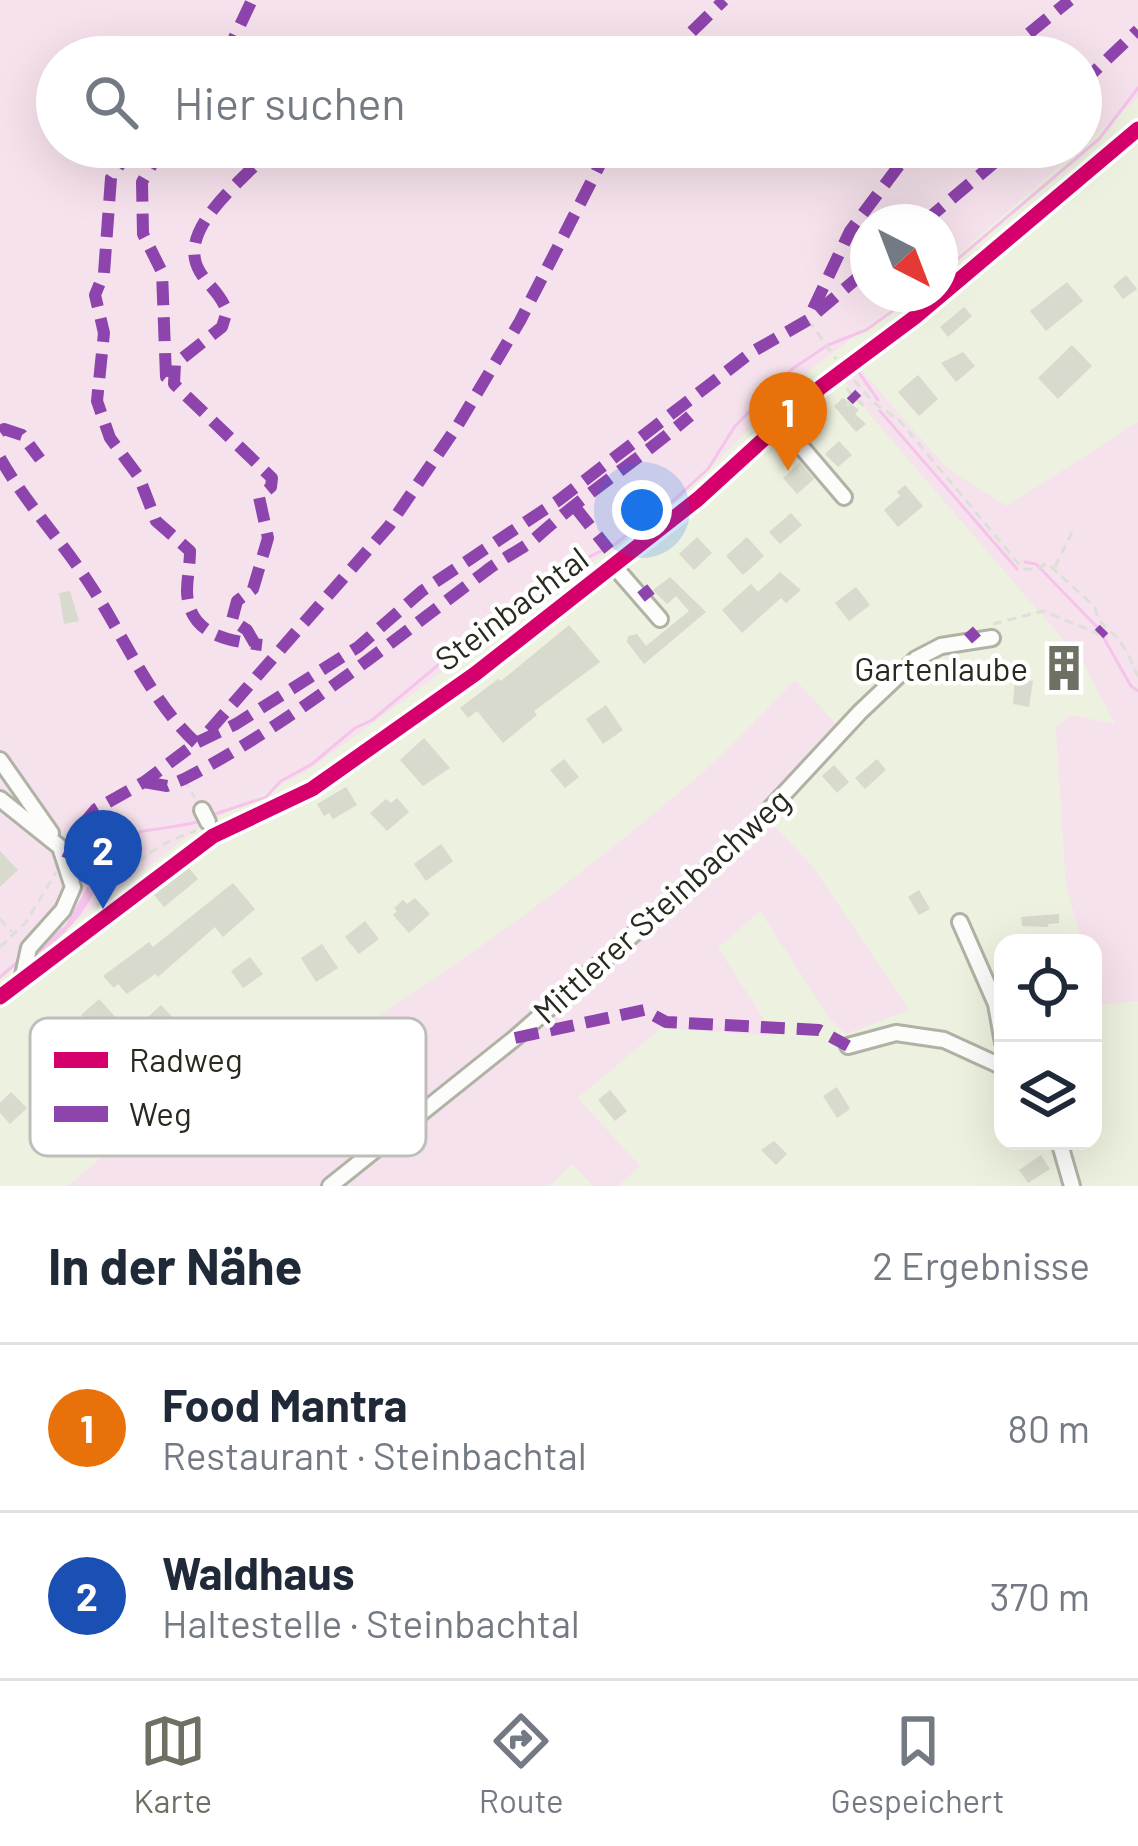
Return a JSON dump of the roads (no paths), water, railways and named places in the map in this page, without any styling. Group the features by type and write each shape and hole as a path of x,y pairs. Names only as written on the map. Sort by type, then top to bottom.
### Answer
{"street":[{"name":"Steinbachtal","path":"1102,160 1138,129"},
{"name":"Steinbachtal","path":"0,997 23,974 213,836 312,789 374,748 614,566 698,499 841,365 1014,236 1093,168"},
{"path":"781,423 844,497"},
{"path":"614,566 659,619"},
{"name":"Mittlerer Steinbachweg","path":"426,1109 501,1050 743,838 916,659 941,646 991,632"},
{"path":"0,760 64,853 73,887 62,910 29,948 23,974"},
{"path":"4,807 64,853"},
{"path":"960,922 995,1004 1003,1042"},
{"path":"848,1046 896,1034 944,1040 994,1063"},
{"path":"1062,1150 1072,1186"},
{"name":"Mittlerer Steinbachweg","path":"329,1186 367,1156"}],"waterway":[{"path":"1102,135 1138,88"},
{"path":"958,259 1065,168"},
{"path":"209,816 266,797 281,781 372,720 565,569 617,543 663,510 708,469 735,426 792,369 891,312"},
{"path":"855,367 878,400"},
{"path":"880,411 1017,569"},
{"path":"1025,562 1036,564 1098,628 1138,691"},
{"path":"95,882 125,838 201,821"},
{"path":"0,977 20,960"}],"place":[{"name":"Food Mantra","path":"788,471"},
{"name":"Gartenlaube","path":"1064,668"},
{"name":"Waldhaus","path":"103,909"}]}
